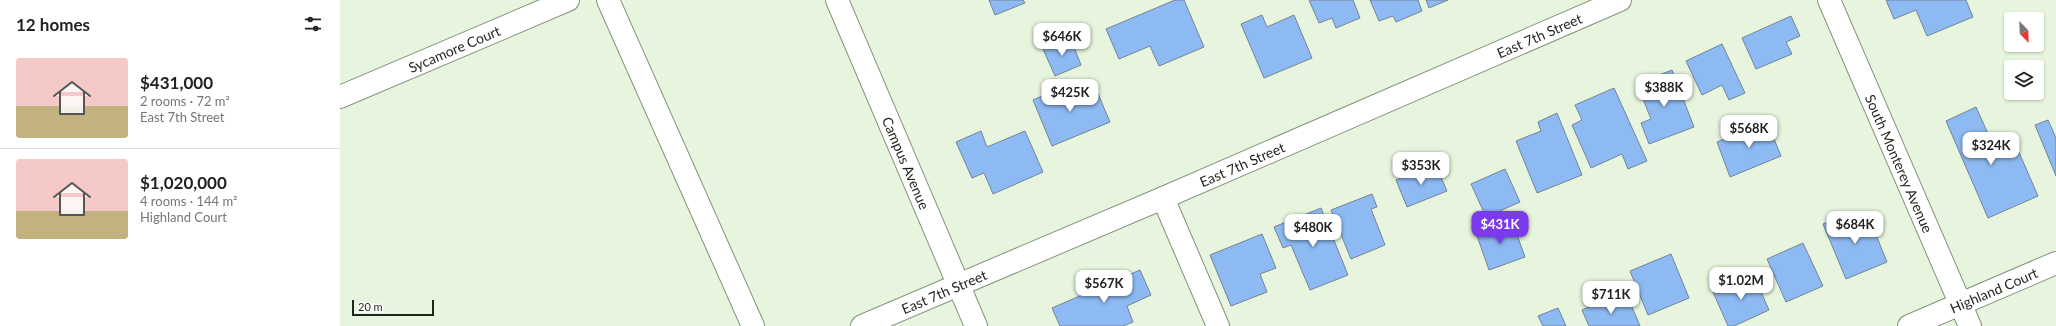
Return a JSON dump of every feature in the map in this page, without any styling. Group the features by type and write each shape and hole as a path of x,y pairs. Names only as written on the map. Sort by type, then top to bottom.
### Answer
{"street":[{"name":"Sycamore Court","path":"340,97 568,0"},
{"path":"608,0 753,326"},
{"name":"Campus Avenue","path":"837,0 976,326"},
{"name":"East 7th Street","path":"862,326 1163,198 1620,0"},
{"name":"South Monterey Avenue","path":"1829,0 1970,326"},
{"path":"1163,198 1218,326"},
{"name":"Highland Court","path":"1909,326 2056,263"}],"building":[{"path":"989,0 1023,0 1025,3 995,15"},
{"path":"1175,0 1184,0 1204,47 1159,66 1150,46 1119,59 1106,29"},
{"path":"1309,0 1353,0 1360,18 1336,28 1332,18 1319,23"},
{"path":"1370,0 1418,0 1422,11 1396,22 1393,16 1379,21"},
{"path":"1426,0 1448,0 1429,8"},
{"path":"1886,0 1966,0 1973,17 1927,36 1916,10 1894,19"},
{"path":"1262,15 1267,27 1294,15 1312,58 1264,78 1241,24"},
{"path":"1791,16 1800,36 1786,42 1792,54 1756,69 1742,38"},
{"path":"1070,37 1081,65 1055,76 1043,49"},
{"path":"1722,44 1745,93 1729,100 1722,85 1702,95 1686,61"},
{"path":"1672,70 1694,127 1649,144 1641,123 1651,119 1637,84"},
{"path":"1076,81 1082,95 1096,89 1110,122 1052,146 1033,100"},
{"path":"1614,88 1647,161 1628,169 1622,154 1591,168 1572,125 1582,120 1575,105"},
{"path":"1976,107 1999,158 2018,150 2038,196 1988,218 1946,121"},
{"path":"1557,113 1582,175 1537,193 1516,141 1541,131 1538,122"},
{"path":"2048,120 2056,138 2056,176 2035,125"},
{"path":"1767,122 1781,156 1730,177 1717,142"},
{"path":"981,131 987,147 1025,131 1043,172 993,194 984,173 972,178 956,142"},
{"path":"1435,164 1447,191 1407,207 1396,180"},
{"path":"1505,169 1520,202 1486,217 1471,184"},
{"path":"1372,194 1377,207 1371,209 1385,245 1351,259 1331,210"},
{"path":"1321,208 1348,275 1310,290 1291,245 1283,248 1274,227"},
{"path":"1846,215 1849,223 1868,215 1887,262 1846,279 1823,224"},
{"path":"1512,221 1525,257 1489,270 1476,233"},
{"path":"1262,234 1276,268 1260,274 1267,292 1231,306 1210,255"},
{"path":"1803,243 1823,286 1786,302 1767,259"},
{"path":"1671,254 1689,298 1648,315 1630,271"},
{"path":"1140,270 1151,295 1127,306 1133,322 1123,326 1060,326 1052,308"},
{"path":"1753,274 1769,310 1734,326 1728,326 1713,292"},
{"path":"1604,300 1608,310 1629,300 1640,326 1589,326 1582,310"},
{"path":"1558,308 1566,326 1543,326 1538,316"}]}
